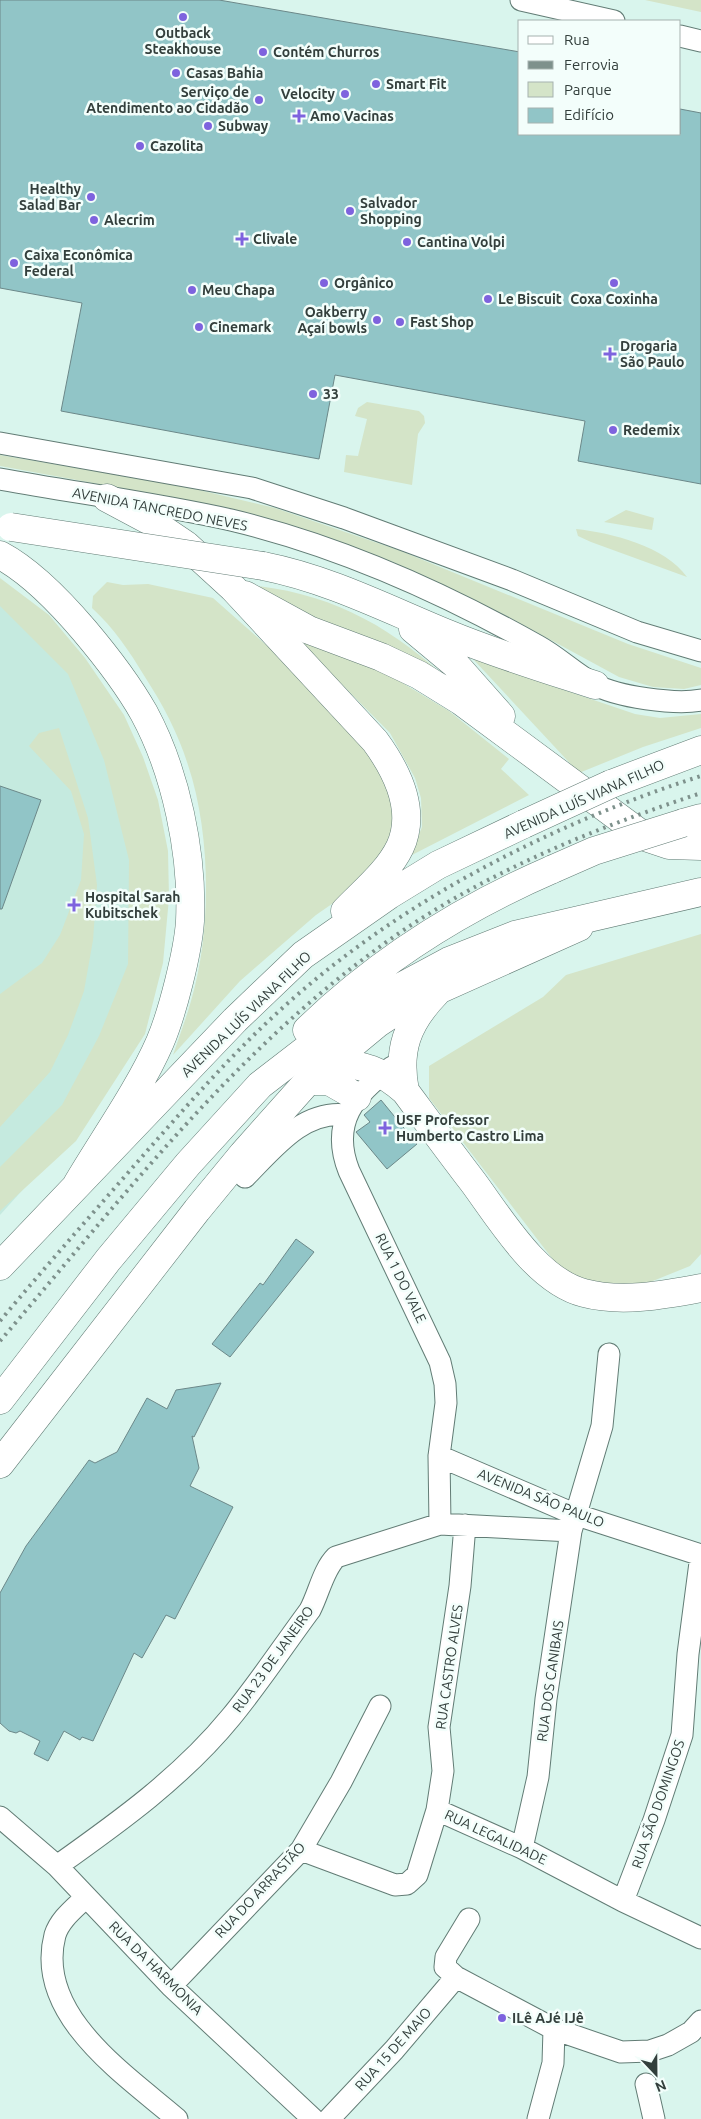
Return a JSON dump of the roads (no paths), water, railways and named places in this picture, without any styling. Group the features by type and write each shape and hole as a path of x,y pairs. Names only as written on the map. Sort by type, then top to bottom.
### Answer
{"main road":[{"path":"107,498 152,522 186,545 233,588 375,741 398,776 405,804 405,826 400,847 388,866 303,955"},
{"path":"6,526 294,572 382,605 448,634 595,685"},
{"path":"0,555 40,586 72,616 102,651 140,707 161,752 176,795 187,861 190,922 178,986 160,1042 76,1186"},
{"path":"233,588 272,612 309,630 381,656 419,675 461,700 548,767 645,837 669,845 701,846"},
{"path":"382,605 455,664 548,767"},
{"name":"AVENIDA LUÍS VIANA FILHO","path":"0,1266 235,1020 303,955 389,895 430,870 611,784 701,750"},
{"path":"0,1400 108,1260 188,1164 299,1038 342,996 375,972 483,902 594,851 692,820"},
{"path":"260,1084 356,1011 449,961 516,935 615,910 701,892"},
{"path":"0,1464 197,1210 243,1154 308,1081 378,1023 406,1004 615,910"},
{"path":"392,1067 413,1023 425,1004 443,986"},
{"path":"332,1061 368,1067 392,1067"},
{"path":"392,1067 405,1091 528,1254 564,1286 585,1294 641,1297 701,1288"},
{"path":"308,1081 329,1081 352,1106"}],"street":[{"path":"521,0 610,20"},
{"path":"681,36 701,41"},
{"path":"0,443 252,488 372,528 512,580 637,632 701,651"},
{"name":"AVENIDA TANCREDO NEVES","path":"0,480 231,521 304,541 390,574 468,609 540,647 595,685 664,702 701,700"},
{"path":"245,1178 294,1128 352,1106 392,1067"},
{"name":"RUA 1 DO VALE","path":"352,1106 342,1134 343,1156 440,1362 445,1384 446,1403 439,1456 440,1524"},
{"name":"RUA DOS CANIBAIS","path":"522,1848 538,1777 546,1700 573,1523 602,1426 609,1354"},
{"name":"AVENIDA SÃO PAULO","path":"439,1456 573,1523 701,1555"},
{"name":"RUA 23 DE JANEIRO","path":"57,1866 113,1826 167,1783 230,1718 310,1610 329,1564 336,1557 440,1524 573,1523"},
{"name":"RUA CASTRO ALVES","path":"437,1810 443,1771 439,1727 460,1586 465,1525"},
{"name":"RUA SÃO DOMINGOS","path":"623,1901 654,1820 682,1735 688,1654 701,1555"},
{"name":"RUA DO ARRASTÃO","path":"171,1986 301,1850 341,1782 380,1706"},
{"name":"RUA LEGALIDADE","path":"301,1850 395,1885 407,1884 417,1875 437,1810 522,1848 623,1901 701,1938"},
{"name":"RUA DA HARMONIA","path":"0,1817 57,1866 171,1986 313,2119"},
{"path":"86,1897 64,1918 55,1934 53,1969 62,2001 82,2034 116,2067 177,2119"},
{"path":"470,1919 444,1964 456,1977 554,2029 622,2052 650,2051 698,2031"},
{"name":"RUA 15 DE MAIO","path":"329,2119 394,2050 456,1977"},
{"path":"538,2119 553,2063 554,2029"},
{"path":"646,2084 654,2119"}],"railway":[{"path":"0,1321 87,1219 206,1085 258,1031 322,974 371,937 422,903 475,872 587,818 701,776"},
{"path":"0,1341 135,1182 228,1079 330,985 385,943 422,918 498,875 537,856 618,822 701,793"}],"place":[{"name":"Outback Steakhouse","path":"183,17"},
{"name":"Contém Churros","path":"263,52"},
{"name":"Casas Bahia","path":"176,73"},
{"name":"Smart Fit","path":"376,84"},
{"name":"Velocity","path":"345,94"},
{"name":"Serviço de Atendimento ao Cidadão","path":"259,100"},
{"name":"Amo Vacinas","path":"299,116"},
{"name":"Subway","path":"208,126"},
{"name":"Cazolita","path":"140,146"},
{"name":"Healthy Salad Bar","path":"91,197"},
{"name":"Salvador Shopping","path":"350,211"},
{"name":"Alecrim","path":"94,220"},
{"name":"Clivale","path":"242,239"},
{"name":"Cantina Volpi","path":"407,242"},
{"name":"Caixa Econômica Federal","path":"14,263"},
{"name":"Orgânico","path":"324,283"},
{"name":"Coxa Coxinha","path":"614,283"},
{"name":"Meu Chapa","path":"192,290"},
{"name":"Le Biscuit","path":"488,299"},
{"name":"Oakberry Açaí bowls","path":"377,320"},
{"name":"Fast Shop","path":"400,322"},
{"name":"Cinemark","path":"199,327"},
{"name":"Drogaria São Paulo","path":"610,354"},
{"name":"33","path":"313,394"},
{"name":"Redemix","path":"613,430"},
{"name":"Hospital Sarah Kubitschek","path":"74,905"},
{"name":"USF Professor Humberto Castro Lima","path":"385,1128"},
{"name":"ILê AJé IJê","path":"502,2018"}]}
